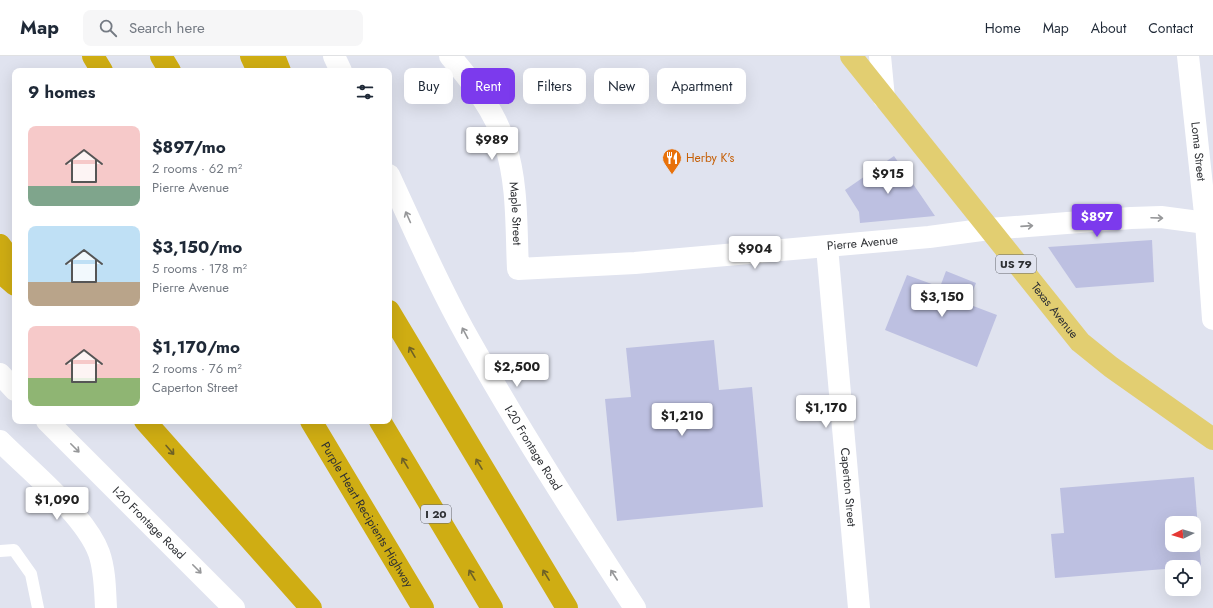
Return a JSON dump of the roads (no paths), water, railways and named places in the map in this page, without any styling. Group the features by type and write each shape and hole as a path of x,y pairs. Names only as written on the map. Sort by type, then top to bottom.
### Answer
{"highway":[{"path":"93,56 100,68"},
{"path":"161,56 168,68"},
{"path":"251,56 257,68"},
{"path":"274,56 279,68"},
{"path":"0,245 12,261"},
{"path":"0,272 12,282"},
{"path":"392,317 475,458 567,608"},
{"path":"148,424 267,561 311,608"},
{"name":"Purple Heart Recipients Highway","path":"313,424 423,608"},
{"name":"I 20","path":"382,424 492,608"},
{"path":"267,561 300,608"}],"main road":[{"name":"Texas Avenue","path":"851,56 1080,342 1100,359 1213,439"}],"street":[{"path":"334,56 340,68"},
{"name":"Maple Street","path":"450,56 485,101 506,144 514,189 518,269"},
{"path":"880,56 884,98"},
{"name":"Loma Street","path":"1188,56 1206,224 1213,319"},
{"name":"I-20 Frontage Road","path":"392,181 435,275 468,338 548,476 635,608"},
{"name":"Pierre Avenue","path":"518,269 635,263 827,247 929,237 989,229 1147,217 1206,224"},
{"name":"Caperton Street","path":"827,247 860,608"},
{"path":"0,374 12,387"},
{"name":"I-20 Frontage Road","path":"50,424 234,608"},
{"path":"0,441 76,516 91,535 103,565 106,608"}],"lane":[{"path":"0,551 14,550 31,574 38,608"}],"place":[{"name":"Herby K's","path":"672,175"}]}
